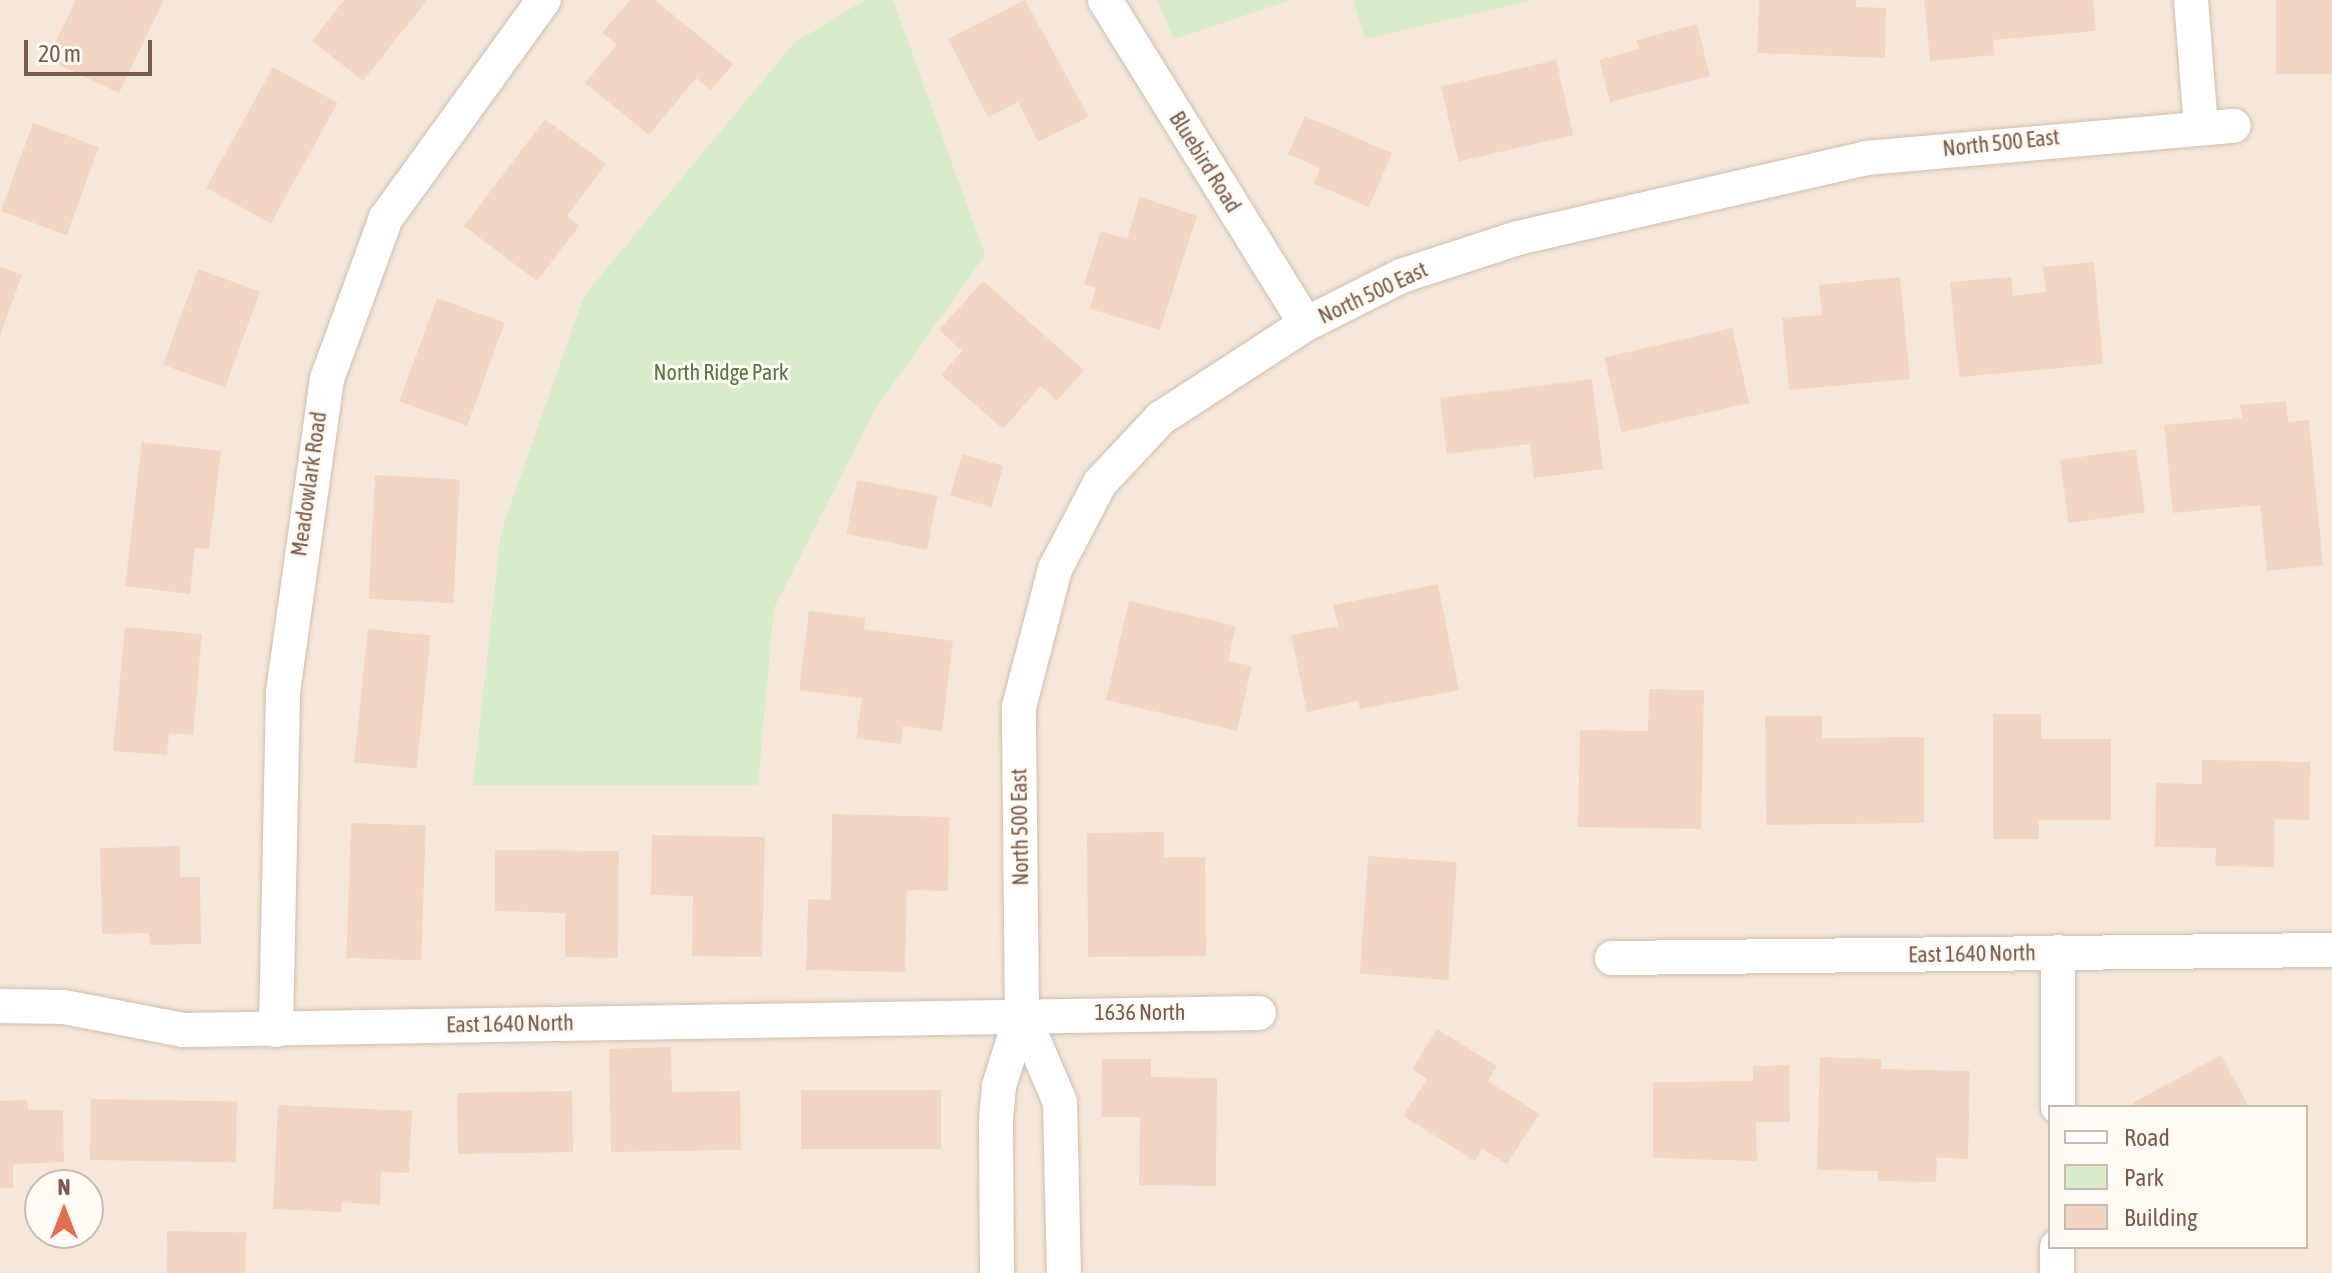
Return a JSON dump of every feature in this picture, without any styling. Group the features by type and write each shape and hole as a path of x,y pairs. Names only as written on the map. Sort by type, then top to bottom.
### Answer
{"street":[{"name":"Meadowlark Road","path":"276,1030 283,692 327,379 386,218 544,0"},
{"name":"Bluebird Road","path":"1105,0 1306,324"},
{"name":"North 500 East","path":"997,1273 996,1120 999,1086 1022,1013 1019,707 1055,569 1100,483 1161,418 1306,324 1413,272 1518,238 1698,192 1866,158 2218,126 2191,0"},
{"name":"East 1640 North","path":"1612,958 2332,950"},
{"path":"2058,952 2058,1105"},
{"name":"East 1640 North","path":"0,1006 64,1007 183,1030 1022,1013"},
{"name":"North 500 East","path":"1022,1013 1060,1102 1064,1273"},
{"name":"1636 North","path":"1022,1013 1259,1013"},
{"path":"2057,1249 2057,1273"}],"shaded area":[{"path":"0,0 2332,0 2332,1273 0,1273"}],"green space":[{"name":"North Ridge Park","path":"865,0 893,0 985,255 875,409 774,608 758,785 473,785 501,532 584,296 794,43"},
{"path":"1157,0 1291,0 1174,39"},
{"path":"1353,0 1534,0 1365,39"}],"building":[{"path":"76,0 164,0 119,93 47,59"},
{"path":"344,0 427,0 363,81 312,41"},
{"path":"630,0 655,0 733,64 711,90 696,78 649,135 585,83 617,44 602,33"},
{"path":"1025,0 1089,117 1038,142 1018,102 988,117 948,39"},
{"path":"1759,0 1856,0 1856,7 1886,8 1885,58 1757,53"},
{"path":"1924,0 2093,0 2096,31 1993,40 1995,55 1930,61"},
{"path":"2276,0 2332,0 2332,74 2276,74"},
{"path":"1697,24 1710,76 1610,102 1599,60 1639,49 1636,40"},
{"path":"1556,60 1573,135 1458,162 1441,87"},
{"path":"273,67 338,103 271,224 206,188"},
{"path":"1305,116 1392,153 1369,207 1314,184 1320,168 1288,154"},
{"path":"545,119 606,164 567,216 579,226 537,281 464,226"},
{"path":"33,123 99,147 67,235 1,211"},
{"path":"1140,197 1197,216 1160,330 1090,309 1096,288 1084,284 1101,231 1127,239"},
{"path":"2094,262 2103,364 1959,377 1950,282 2011,277 2013,296 2046,292 2043,267"},
{"path":"0,267 22,275 0,336"},
{"path":"198,269 260,292 225,387 163,365"},
{"path":"1900,277 1910,379 1789,390 1782,318 1822,315 1819,285"},
{"path":"983,281 1084,370 1057,401 1041,386 1003,429 941,375 962,351 939,330"},
{"path":"437,298 505,323 467,426 399,401"},
{"path":"1732,328 1749,403 1622,432 1604,357"},
{"path":"1592,379 1603,469 1534,478 1530,444 1447,454 1440,398"},
{"path":"2286,401 2288,422 2309,420 2323,565 2267,571 2260,505 2173,513 2164,425 2242,418 2240,405"},
{"path":"142,442 221,451 209,549 195,548 190,594 125,586"},
{"path":"2136,449 2145,512 2069,523 2060,460"},
{"path":"962,454 1003,466 991,507 950,495"},
{"path":"375,475 460,479 453,603 369,599"},
{"path":"857,480 937,496 927,550 847,534"},
{"path":"1438,584 1459,690 1360,709 1358,701 1307,712 1291,635 1338,626 1333,605"},
{"path":"1129,601 1236,626 1228,661 1252,666 1237,731 1106,700"},
{"path":"809,611 865,618 864,629 953,641 942,731 903,726 901,744 856,738 862,698 799,690"},
{"path":"125,627 202,634 193,735 169,733 167,755 113,751"},
{"path":"368,629 431,636 417,769 354,762"},
{"path":"1649,689 1704,690 1701,829 1578,827 1580,730 1648,731"},
{"path":"1993,714 2041,714 2041,739 2111,739 2111,820 2039,820 2039,839 1993,839"},
{"path":"1765,716 1822,716 1822,738 1924,737 1924,823 1766,825"},
{"path":"2202,760 2310,762 2309,820 2275,819 2274,867 2215,866 2216,848 2155,847 2156,783 2202,784"},
{"path":"832,814 949,817 948,891 907,890 905,972 806,970 808,899 831,900"},
{"path":"351,823 426,826 421,961 346,958"},
{"path":"1164,832 1164,857 1205,857 1206,956 1088,957 1087,833"},
{"path":"652,835 765,837 762,957 692,956 693,896 651,895"},
{"path":"180,846 180,877 200,877 201,944 150,945 149,933 102,934 100,848"},
{"path":"495,850 619,851 618,958 565,957 565,913 495,911"},
{"path":"1368,856 1457,862 1449,980 1360,974"},
{"path":"1437,1029 1497,1066 1488,1081 1539,1114 1507,1164 1482,1149 1475,1161 1403,1116 1427,1079 1412,1069"},
{"path":"671,1047 672,1092 740,1091 741,1150 611,1152 609,1049"},
{"path":"2221,1055 2248,1105 2134,1105"},
{"path":"1820,1057 1881,1059 1881,1069 1970,1071 1968,1159 1937,1158 1936,1182 1878,1181 1878,1171 1817,1170"},
{"path":"1102,1059 1151,1059 1151,1077 1217,1078 1216,1186 1139,1185 1140,1117 1101,1117"},
{"path":"1789,1065 1790,1122 1756,1122 1757,1161 1653,1158 1653,1082 1753,1081 1753,1066"},
{"path":"801,1090 941,1090 941,1149 801,1149"},
{"path":"572,1091 573,1152 458,1154 457,1093"},
{"path":"91,1099 237,1102 236,1163 90,1160"},
{"path":"27,1100 28,1110 63,1110 64,1162 13,1164 13,1188 0,1188 0,1101"},
{"path":"278,1105 412,1111 409,1173 381,1172 380,1205 342,1202 341,1212 273,1209"},
{"path":"167,1231 246,1232 245,1273 166,1273"}]}
